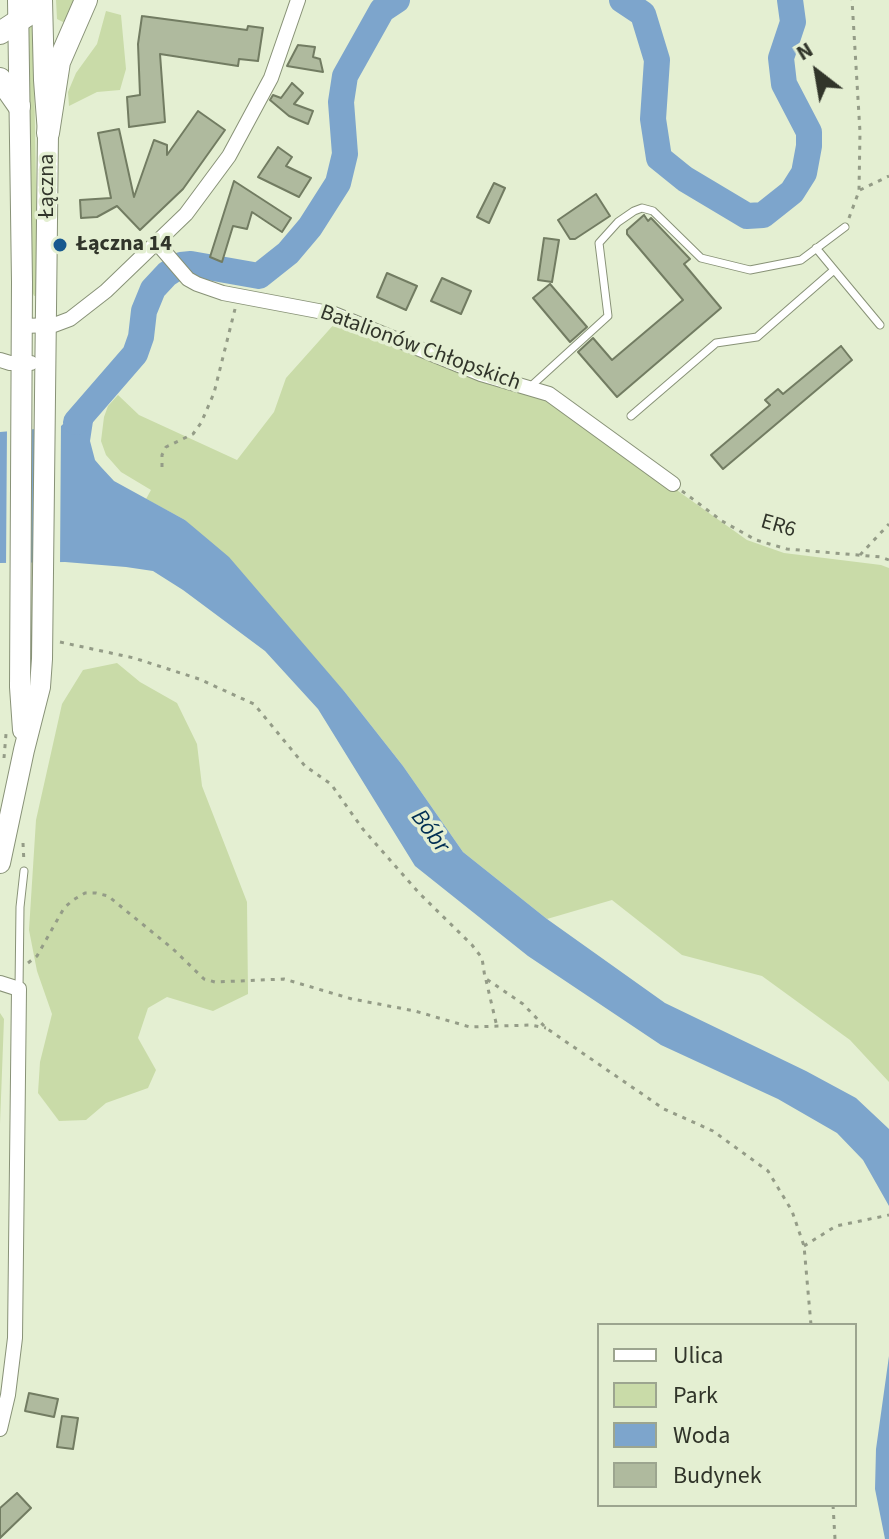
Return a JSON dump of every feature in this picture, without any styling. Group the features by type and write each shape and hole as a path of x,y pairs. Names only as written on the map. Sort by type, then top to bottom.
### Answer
{"main road":[{"path":"12,18 29,14 41,0"},
{"name":"Łączna","path":"24,750 40,687 45,574 48,133 41,0"},
{"path":"48,133 59,62 86,0"},
{"name":"Łączna","path":"12,18 19,106 22,326 20,687 24,750"},
{"path":"0,79 19,106"},
{"path":"0,863 24,750"}],"street":[{"path":"22,326 46,325 70,319 106,291 186,214 229,156 271,78 298,0"},
{"name":"Batalionów Chłopskich","path":"157,243 188,279 209,289 334,314 481,374 549,394 673,484"},
{"path":"0,360 45,363"},
{"path":"0,983 19,989 15,1338 11,1381 0,1429"}],"lane":[{"path":"529,389 608,316 599,243 618,222 634,211 642,208 653,211 701,258 750,270 801,260 845,227"},
{"path":"816,248 880,325"},
{"path":"631,416 716,343 757,337 834,270"},
{"path":"19,989 20,907 24,871"}],"path":[{"path":"845,227 859,191 860,132 852,0"},
{"path":"859,191 889,176"},
{"path":"162,467 166,447 193,434 214,393 238,296"},
{"name":"ER6","path":"673,484 722,521 756,540 787,549 889,560"},
{"path":"860,555 889,524"},
{"path":"57,641 134,658 230,692 254,704 305,766 331,784 368,835 482,958 497,1027"},
{"path":"19,837 22,837 25,855 24,871"},
{"path":"20,970 37,956 64,908 85,893 96,893 108,896 173,949 204,979 215,982 284,979 470,1027 546,1028"},
{"path":"485,978 523,1004 546,1028 664,1109 713,1131 768,1171 792,1211 804,1246 811,1323"},
{"path":"804,1246 836,1226 889,1215"},
{"path":"833,1507 835,1539"}],"green space":[{"path":"56,0 78,0 67,24 57,19"},
{"path":"106,11 121,15 126,69 120,90 97,92 69,106 68,92 76,73 97,44"},
{"path":"33,18 38,295 34,296 31,289 25,24"},
{"path":"336,322 554,403 747,540 784,553 889,568 889,1082 850,1040 762,976 682,955 612,900 547,919 463,852 403,766 344,691 185,520 146,499 151,490 121,472 106,455 101,441 104,417 108,406 118,395 139,415 237,460 274,412 286,378"},
{"path":"117,663 140,682 177,703 197,744 202,786 247,902 248,994 213,1011 167,997 148,1008 138,1038 156,1070 148,1088 106,1103 86,1120 59,1121 38,1093 40,1062 52,1014 37,971 29,930 36,820 62,704 83,670"},
{"path":"0,1013 4,1019 0,1124"}],"water":[{"name":"Bóbr","path":"96,393 102,397 95,408 90,441 95,460 114,481 185,520 229,557 344,691 403,766 463,852 547,919 665,1003 856,1098 889,1129 889,1206 863,1160 837,1133 778,1099 661,1045 528,956 415,866 318,709 265,651 183,590 153,571 126,567 65,562 0,563 0,432 60,427"},
{"path":"889,1356 889,1539 885,1539 875,1489 876,1449"}],"pier":[{"path":"61,421 60,566 34,567 35,426"},
{"path":"32,426 31,567 6,567 7,427"}],"building":[{"path":"142,16 247,30 248,26 263,28 258,61 239,59 238,66 160,54 165,122 129,127 127,97 140,95 138,44"},
{"path":"298,45 315,47 313,57 320,59 323,72 287,66"},
{"path":"292,83 303,93 294,104 313,111 308,124 289,116 270,100 273,95 281,98"},
{"path":"198,111 225,130 183,189 140,230 117,206 97,217 81,218 80,200 111,198 98,133 119,129 134,197 154,140 167,145 167,155"},
{"path":"278,147 292,157 286,166 311,178 299,197 258,177"},
{"path":"234,181 291,218 282,232 252,212 247,229 233,226 222,262 210,257"},
{"path":"494,183 505,188 489,223 477,217"},
{"path":"596,194 610,216 575,239 570,239 558,220"},
{"path":"644,215 648,221 651,218 690,259 684,264 721,308 617,397 578,352 593,338 612,360 683,300 627,234 627,230"},
{"path":"544,238 559,240 552,282 538,280"},
{"path":"387,273 417,286 406,310 377,297"},
{"path":"442,278 471,291 461,314 431,301"},
{"path":"550,284 587,327 570,342 533,298"},
{"path":"841,346 852,360 723,469 711,455 770,405 765,400 778,389 783,394"},
{"path":"29,1393 58,1399 54,1417 25,1411"},
{"path":"62,1416 78,1418 73,1449 57,1447"},
{"path":"17,1493 31,1508 0,1538 0,1508"}],"waterway":[{"path":"76,422 135,354 144,311 153,289 167,274 181,265 191,264 259,276 288,253 310,227 338,183 345,154 341,102 345,76 382,10 397,0"},
{"path":"622,0 643,14 657,60 653,119 659,158 685,179 747,216 763,215 792,192 804,173 809,132 784,84 781,58 793,22 790,0"}],"place":[{"name":"Łączna 14","path":"60,245"}]}
